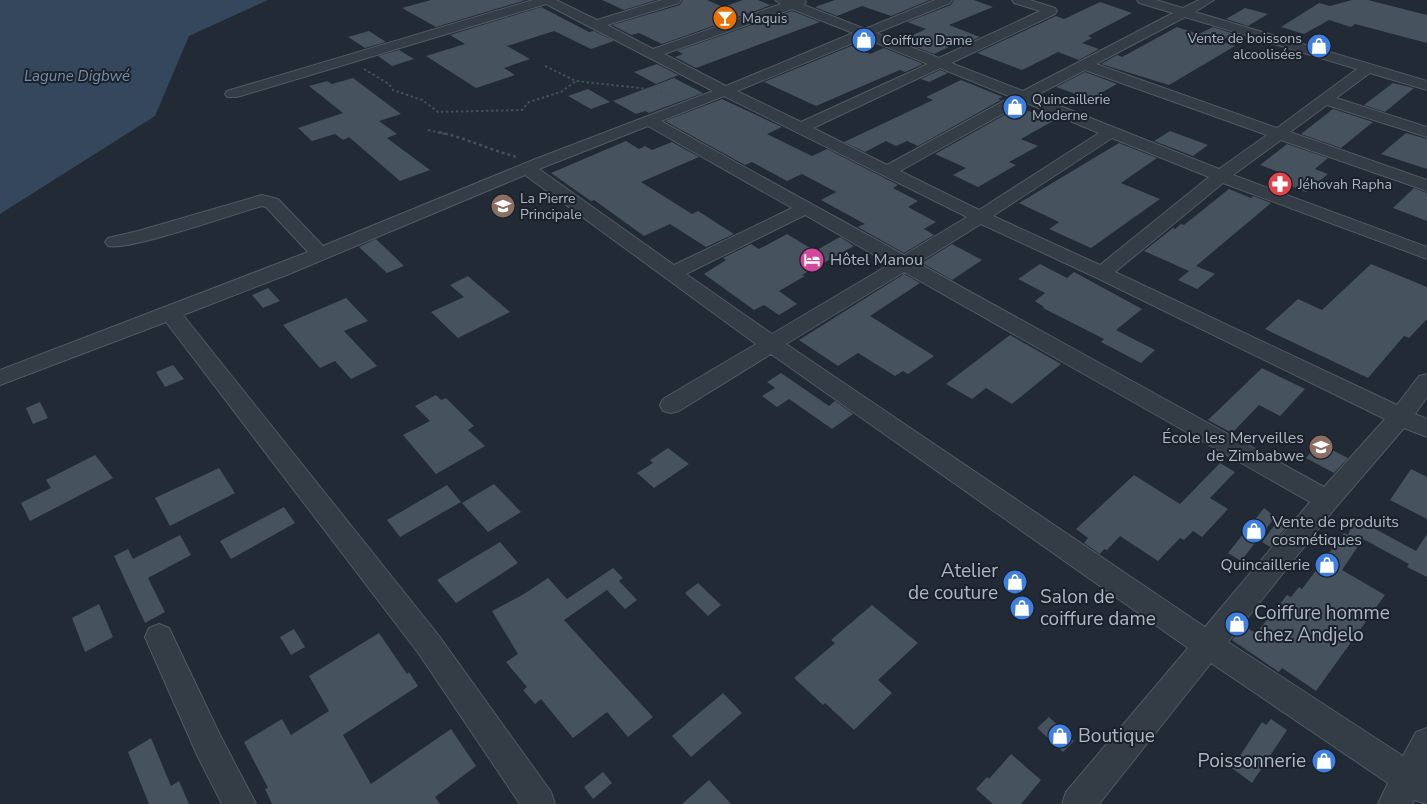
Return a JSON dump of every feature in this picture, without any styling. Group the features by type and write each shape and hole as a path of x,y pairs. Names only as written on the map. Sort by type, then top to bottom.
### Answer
{"street":[{"path":"232,94 546,0 980,217 1102,272 1427,429"},
{"path":"595,25 676,0"},
{"path":"0,378 320,254 533,165 725,91 946,0"},
{"path":"801,128 1051,11 1018,0"},
{"path":"1143,0 1427,86"},
{"path":"888,171 1023,97 1208,0"},
{"path":"652,54 793,1 866,34 1023,97 1221,176 1427,254"},
{"path":"1084,65 1427,186"},
{"path":"1102,272 1221,176 1281,134 1368,68"},
{"path":"1326,100 1427,132"},
{"path":"648,120 1327,500"},
{"path":"671,405 980,217 1112,132"},
{"path":"533,165 673,273 770,344 1209,646 1418,784"},
{"path":"114,242 142,236 262,200 272,202 320,254"},
{"path":"673,273 806,208"},
{"path":"170,313 428,645 539,804"},
{"path":"1078,804 1327,500 1401,416 1427,381"},
{"path":"159,636 210,746 240,804"},
{"path":"1394,804 1418,784 1427,744"}],"path":[{"path":"346,61 367,70 389,84 393,90 422,100 438,112 522,110 529,102 560,92 576,81"},
{"path":"545,66 576,81 649,89 671,98 704,99"},
{"path":"428,130 462,137 533,165"}],"water":[{"name":"Lagune Digbwé","path":"0,0 268,0 189,36 155,116 0,214"}],"building":[{"path":"431,0 526,0 436,27 402,8"},
{"path":"602,0 656,0 624,10"},
{"path":"683,0 707,0 723,7 743,0 758,0 770,5 777,3 662,44 639,33 631,35 612,25 680,5"},
{"path":"835,0 930,0 891,16 862,6 837,16 815,7"},
{"path":"954,0 974,0 993,7 949,25 980,37 960,46 955,44 934,54 900,41 926,29 907,22 951,5"},
{"path":"1352,0 1368,0 1427,15 1427,43 1355,24 1351,27 1329,20 1304,34 1281,27 1319,3 1330,6"},
{"path":"1100,2 1132,13 1088,36 1092,38 1082,43 1099,49 1079,60 1058,52 1022,70 977,53 1056,16 1064,19"},
{"path":"541,7 589,32 594,31 614,41 591,49 554,31 507,46 530,59 504,68 515,75 476,88 426,56 465,44 450,35"},
{"path":"1245,8 1268,14 1248,26 1226,19"},
{"path":"792,11 820,22 696,68 675,57 683,54 677,51"},
{"path":"1177,27 1201,33 1213,27 1234,34 1221,41 1235,46 1169,85 1101,64 1117,55 1122,57"},
{"path":"369,31 386,42 365,48 348,37"},
{"path":"851,46 870,54 884,48 923,64 905,72 900,70 816,106 764,82"},
{"path":"399,50 414,59 392,66 378,56"},
{"path":"657,64 679,75 656,84 634,72"},
{"path":"940,70 948,73 929,82 921,79"},
{"path":"1085,72 1117,84 1090,99 1056,87"},
{"path":"353,78 401,114 379,121 397,134 387,138 430,170 400,181 349,137 343,140 335,134 312,141 298,128 343,113 309,86 327,81 332,84"},
{"path":"674,78 703,93 649,113 645,111 636,114 613,101"},
{"path":"961,80 1003,97 998,99 1001,100 918,146 907,141 896,146 886,141 865,152 844,142 933,100 926,97"},
{"path":"1393,83 1414,88 1385,112 1364,105"},
{"path":"588,89 610,102 591,109 568,96"},
{"path":"722,99 782,127 767,134 812,156 827,149 898,185 893,188 918,201 908,207 936,222 924,229 934,235 904,253 858,227 865,224 821,200 836,192 802,174 787,181 752,162 745,165 665,121"},
{"path":"1019,107 1053,121 1021,139 1038,146 1009,162 1016,165 978,187 953,175 966,168 935,154"},
{"path":"1333,109 1373,122 1341,148 1301,134"},
{"path":"1170,131 1208,145 1193,156 1154,141"},
{"path":"1406,133 1427,139 1427,169 1381,154"},
{"path":"626,141 639,149 645,146 652,150 672,142 699,157 641,182 692,214 698,211 734,234 706,247 670,224 644,236 594,200 591,201 551,173"},
{"path":"1119,143 1157,158 1121,183 1160,199 1091,248 1049,229 1059,222 1019,203"},
{"path":"1287,144 1328,158 1315,169 1328,174 1306,192 1291,186 1284,192 1268,186 1284,174 1260,165"},
{"path":"1414,188 1427,193 1427,221 1393,208"},
{"path":"1229,189 1251,198 1253,196 1271,203 1196,266 1215,274 1197,289 1178,280 1189,271 1144,251 1173,228 1175,229 1181,224 1184,225"},
{"path":"787,234 815,251 840,237 854,246 802,275 805,276 779,291 797,304 779,315 764,305 754,310 704,274 726,260 723,258 751,244 759,249"},
{"path":"376,239 404,266 387,273 359,247"},
{"path":"952,244 982,260 952,280 922,263"},
{"path":"1040,264 1067,278 1074,272 1142,309 1116,330 1155,350 1141,363 1101,342 1104,339 1043,308 1035,301 1045,293 1018,279"},
{"path":"1371,264 1427,287 1427,319 1409,338 1404,336 1368,378 1265,329 1298,299 1322,310"},
{"path":"904,274 920,283 870,316 934,356 908,374 903,371 895,376 858,353 838,366 799,340"},
{"path":"468,276 510,312 458,338 431,312 464,297 450,285"},
{"path":"268,288 280,301 263,308 252,295"},
{"path":"346,298 368,321 344,331 377,366 351,379 335,361 320,368 283,325"},
{"path":"1010,335 1061,364 1012,404 986,388 972,399 946,384"},
{"path":"173,365 184,379 165,387 156,372"},
{"path":"1262,368 1305,389 1280,416 1259,405 1232,433 1208,420"},
{"path":"781,373 829,406 835,401 853,414 832,429 789,399 777,407 762,396 775,388 767,382"},
{"path":"436,395 441,400 446,398 474,426 468,430 485,446 436,474 403,435 430,421 415,406"},
{"path":"40,402 48,418 33,424 26,408"},
{"path":"1318,443 1348,458 1334,473 1306,458"},
{"path":"668,448 689,464 654,488 637,473 653,463 650,460"},
{"path":"95,455 113,478 30,521 21,503 51,488 46,480"},
{"path":"1220,463 1235,472 1210,498 1228,509 1202,537 1193,531 1184,540 1180,538 1158,561 1120,536 1107,550 1104,549 1100,554 1084,543 1088,538 1076,529 1134,475 1180,504"},
{"path":"219,468 235,493 170,526 155,498"},
{"path":"1411,469 1427,477 1427,519 1390,500"},
{"path":"494,484 521,512 488,532 462,503"},
{"path":"447,485 461,502 400,537 387,520"},
{"path":"284,507 295,523 231,559 220,541"},
{"path":"1264,508 1275,517 1241,561 1228,553"},
{"path":"1355,518 1416,551 1427,534 1427,577 1407,567 1409,564 1363,539 1342,570 1385,595 1316,691 1282,668 1279,672 1232,640 1243,626 1256,633 1287,595 1291,597 1299,587 1302,589 1344,533 1348,535"},
{"path":"1279,519 1289,524 1270,547 1262,542"},
{"path":"180,535 191,555 148,578 165,612 145,623 114,556 128,549 133,559"},
{"path":"500,542 518,563 456,603 437,580"},
{"path":"613,568 623,578 619,581 637,600 625,609 607,590 564,620 653,717 628,737 607,712 573,738 541,699 535,704 523,690 527,687 506,662 518,654 492,611 524,594 548,578 567,599"},
{"path":"698,583 721,605 708,616 685,593"},
{"path":"99,604 113,637 85,652 72,618"},
{"path":"872,605 918,643 878,680 892,693 854,730 794,678 835,643 831,640"},
{"path":"294,629 305,647 291,655 280,637"},
{"path":"379,633 407,674 409,672 418,686 343,735 371,784 451,729 476,766 435,797 440,804 272,804 265,789 268,788 244,742 282,719 291,735 329,711 309,676"},
{"path":"723,693 742,713 691,757 672,736"},
{"path":"1049,717 1074,741 1063,752 1037,728"},
{"path":"1271,719 1287,730 1252,783 1232,768 1262,722 1266,725"},
{"path":"151,738 171,786 179,781 189,804 149,804 128,752"},
{"path":"1011,754 1041,780 1021,804 993,804 976,789 987,777 989,779"},
{"path":"603,772 612,783 593,799 584,787"},
{"path":"709,780 731,804 682,804"}],"place":[{"name":"Maquis","path":"725,18"},
{"name":"Coiffure Dame","path":"864,40"},
{"name":"Vente de boissons alcoolisées","path":"1319,46"},
{"name":"Quincaillerie Moderne","path":"1015,107"},
{"name":"Jéhovah Rapha","path":"1280,184"},
{"name":"La Pierre Principale","path":"503,206"},
{"name":"Hôtel Manou","path":"812,260"},
{"name":"École les Merveilles de Zimbabwe","path":"1321,447"},
{"name":"Vente de produits cosmétiques","path":"1254,531"},
{"name":"Quincaillerie","path":"1327,565"},
{"name":"Atelier de couture","path":"1015,582"},
{"name":"Salon de coiffure dame","path":"1022,608"},
{"name":"Coiffure homme chez Andjelo","path":"1237,624"},
{"name":"Boutique","path":"1060,736"},
{"name":"Poissonnerie","path":"1324,761"}]}
